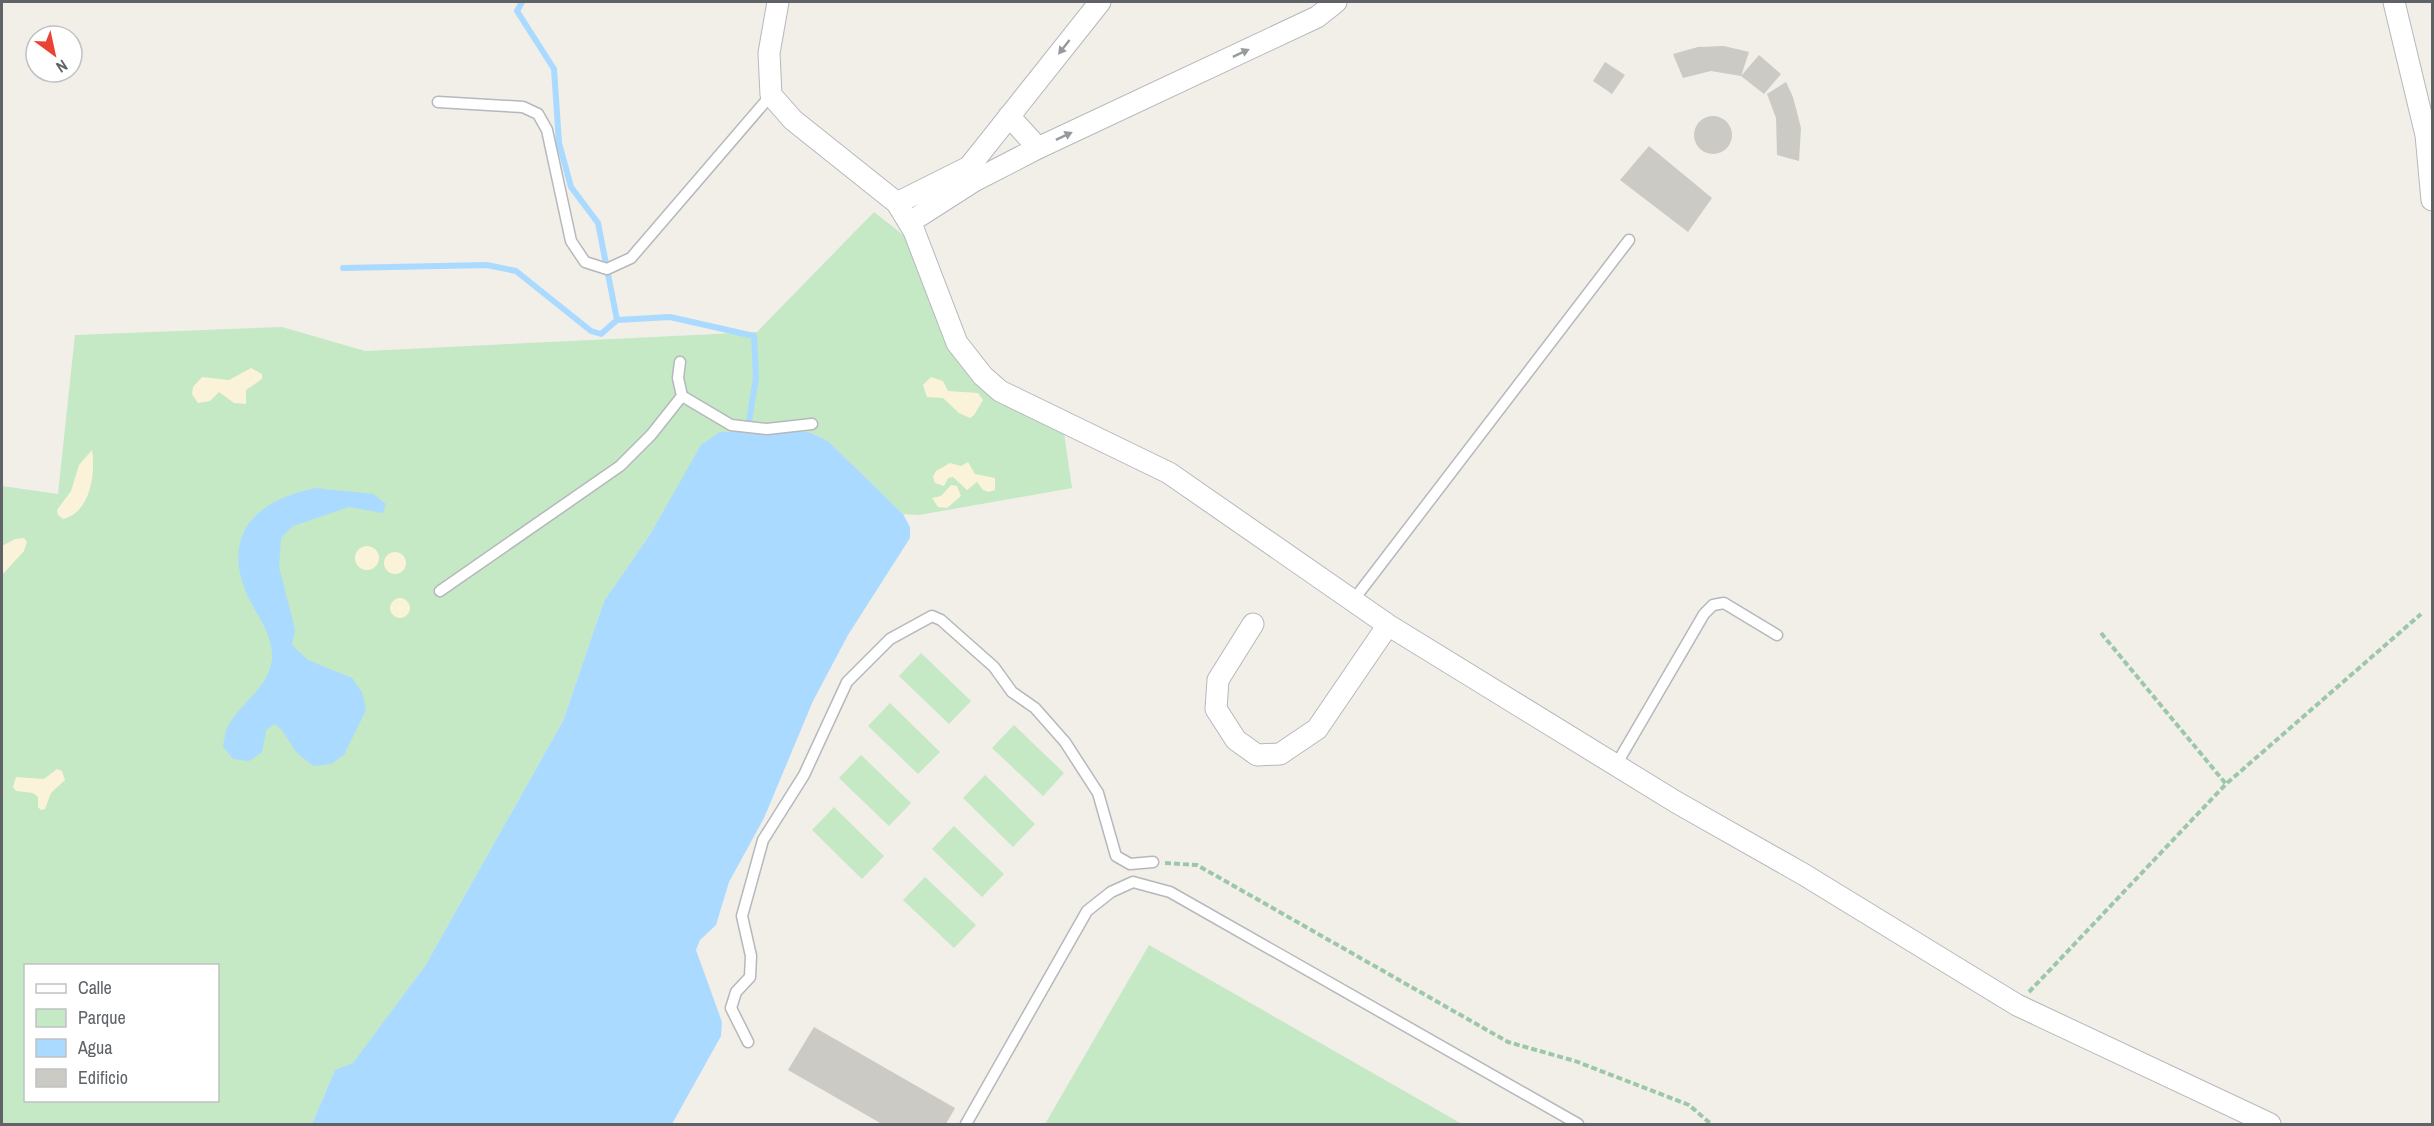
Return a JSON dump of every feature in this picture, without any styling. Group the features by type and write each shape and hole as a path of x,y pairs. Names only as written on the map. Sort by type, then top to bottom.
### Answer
{"street":[{"path":"778,2 769,53 771,95 793,120 897,203 910,222 957,343 983,376 1000,391 1169,473 1388,625 1616,765 2017,1005 2270,1125"},
{"path":"910,222 972,174 1009,116 1100,2"},
{"path":"897,203 1038,148 1317,17 1336,2"},
{"path":"2394,2 2426,135 2433,200"},
{"path":"1009,116 1038,148"},
{"path":"1253,624 1218,680 1216,709 1236,740 1257,755 1280,754 1317,729 1388,625"}],"lane":[{"path":"438,102 524,107 538,114 547,130 571,241 585,262 607,269 631,258 771,95"},
{"path":"1352,602 1629,240"},
{"path":"680,362 678,378 682,396 731,424 767,429 812,424"},
{"path":"440,591 620,466 651,435 682,396"},
{"path":"1616,765 1704,614 1713,605 1724,603 1778,635"},
{"path":"748,1042 731,1008 736,992 750,977 751,956 742,916 763,840 804,775 847,682 890,639 922,620 932,616 942,620 968,646 994,667 1011,692 1035,708 1065,742 1098,793 1116,856 1130,864 1153,862"},
{"path":"966,1125 1087,911 1111,892 1133,882 1170,892 1578,1125"}],"path":[{"path":"2017,1005 2226,784 2421,614"},
{"path":"2101,633 2226,784"},
{"path":"1153,862 1197,865 1508,1042 1575,1060 1689,1106 1711,1125"}],"green space":[{"path":"874,212 916,245 960,349 1064,433 1072,488 919,515 903,514 828,441 809,432 651,533 604,601 563,721 425,966 353,1064 335,1070 312,1124 2,1124 2,486 58,494 75,335 282,327 365,351 757,332"},
{"path":"921,653 971,701 949,724 899,676"},
{"path":"890,703 940,752 918,774 868,726"},
{"path":"1014,725 1064,773 1043,796 992,748"},
{"path":"861,755 911,803 889,826 839,778"},
{"path":"985,775 1035,824 1013,847 963,798"},
{"path":"834,807 884,856 862,879 812,830"},
{"path":"954,826 1004,874 982,897 932,849"},
{"path":"925,877 976,925 954,948 903,900"},
{"path":"1149,945 1462,1124 1045,1124"}],"sand":[{"path":"251,368 262,374 262,379 246,390 246,404 234,403 219,392 210,401 198,403 192,394 193,387 202,377 229,380"},
{"path":"931,377 943,381 948,391 978,393 983,400 974,415 970,418 959,413 943,398 927,397 923,385"},
{"path":"92,450 92,481 85,501 72,515 63,519 58,515 57,510 71,491 79,465"},
{"path":"968,462 975,474 995,478 995,490 989,492 983,490 977,482 967,490 953,477 948,478 944,486 935,483 933,477 936,471 950,463 961,466"},
{"path":"951,485 957,486 961,496 947,508 938,507 932,498 941,496"},
{"path":"24,538 27,542 24,551 2,575 2,546 15,539"},
{"path":"367,546 376,549 379,558 376,567 367,570 358,567 355,558 358,549"},
{"path":"395,552 403,555 406,563 403,571 395,574 387,571 384,563 387,555"},
{"path":"400,598 407,601 410,608 407,615 400,618 393,615 390,608 393,601"},
{"path":"57,769 62,771 65,780 51,793 45,809 41,810 38,807 38,797 33,793 16,791 13,787 16,777 44,779"}],"water":[{"path":"720,432 809,432 828,441 903,514 910,527 910,538 848,635 813,701 764,818 729,882 716,925 700,940 696,950 722,1022 721,1036 672,1124 312,1124 335,1070 353,1063 425,966 563,721 604,601 651,533 701,445"},
{"path":"316,488 373,494 386,504 383,513 349,507 293,526 281,538 279,567 295,629 292,645 308,660 352,678 362,692 366,710 344,755 331,764 313,766 296,752 282,730 275,724 266,730 262,752 249,761 233,759 223,746 227,728 265,679 272,660 268,635 248,597 240,575 238,555 241,538 249,523 276,501"}],"building":[{"path":"1724,46 1749,52 1741,76 1711,71 1683,78 1673,54 1698,47"},
{"path":"1759,55 1781,74 1764,94 1741,76"},
{"path":"1605,62 1625,75 1612,94 1593,81"},
{"path":"1786,82 1793,97 1801,128 1799,161 1777,155 1776,118 1767,94"},
{"path":"1713,116 1726,122 1732,135 1726,148 1713,154 1700,148 1694,135 1700,122"},
{"path":"1649,146 1712,198 1688,232 1620,180"},
{"path":"814,1027 955,1108 946,1124 882,1124 788,1070"}],"waterway":[{"path":"522,2 517,11 554,69 559,143 571,187 598,223 617,320 670,317 754,336 756,378 748,428"},
{"path":"343,268 487,265 516,271 591,331 601,334 617,320"}]}
